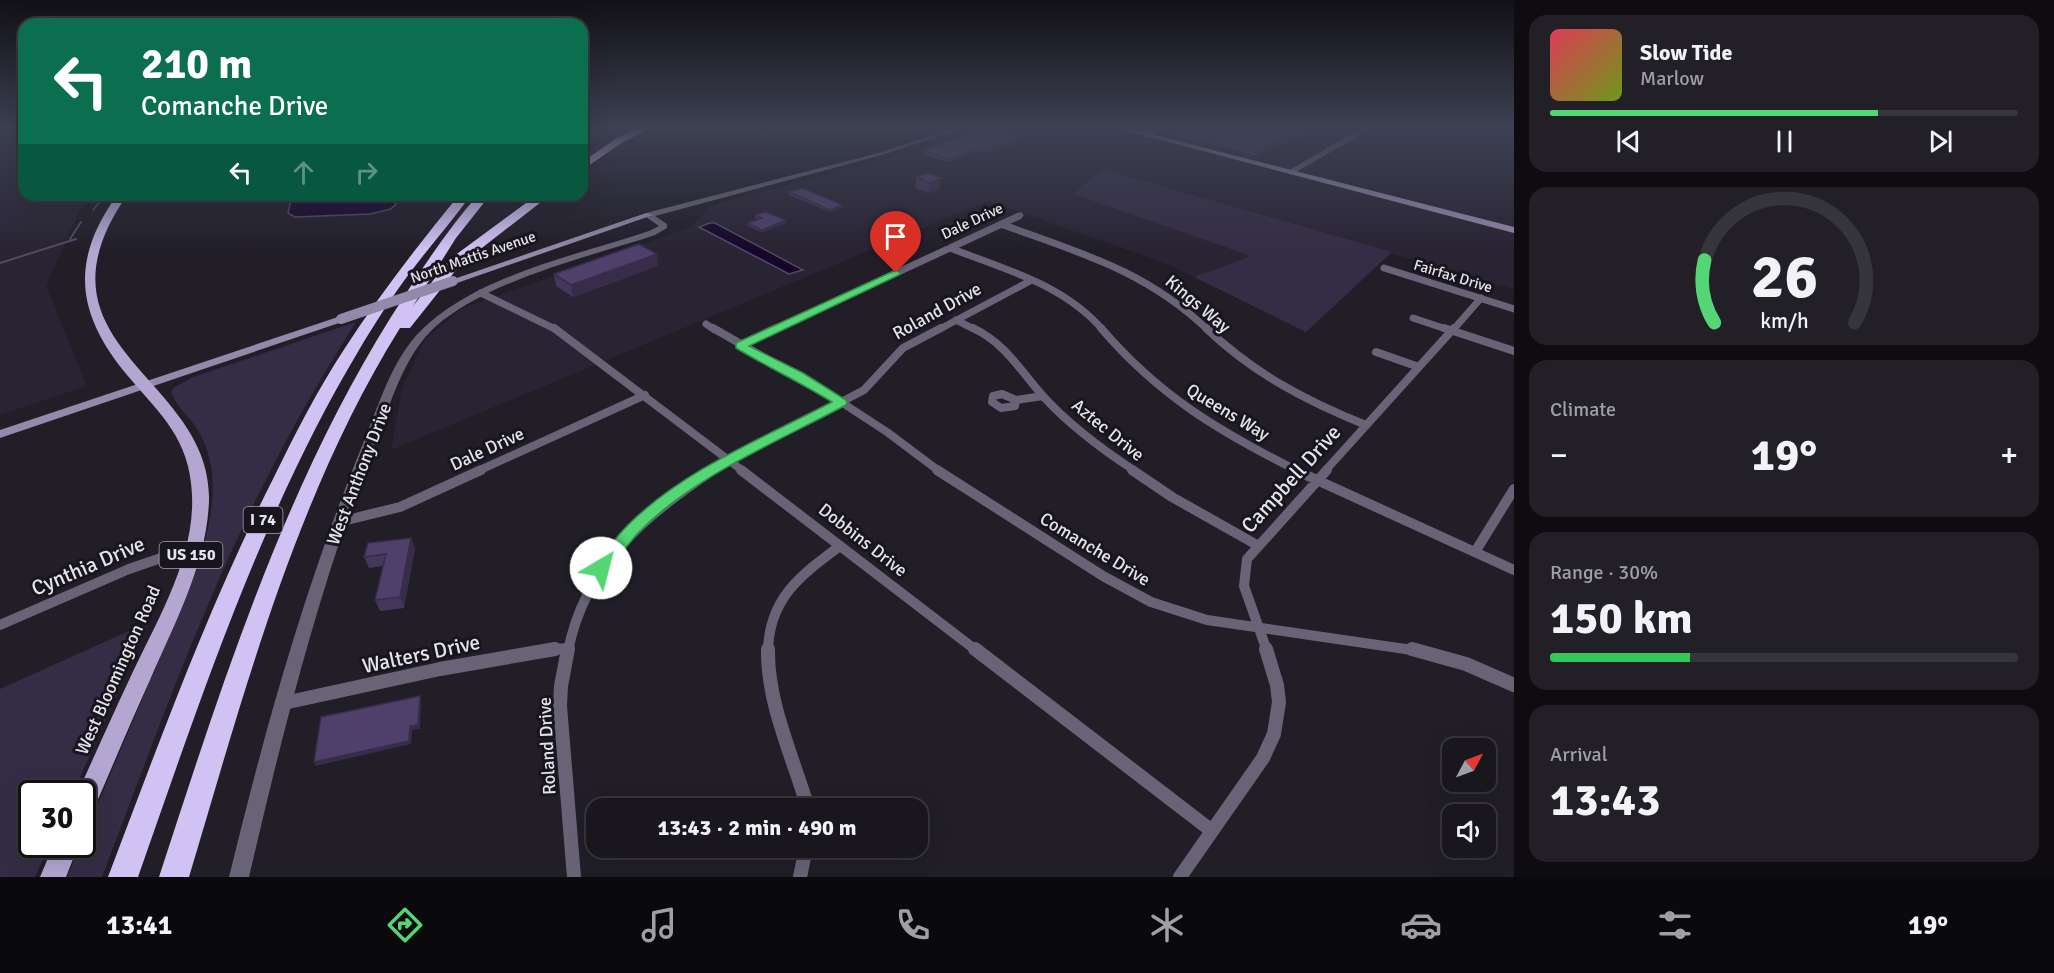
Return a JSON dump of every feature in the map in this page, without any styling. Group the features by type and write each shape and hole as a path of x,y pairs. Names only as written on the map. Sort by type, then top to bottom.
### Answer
{"highway":[{"name":"I 74","path":"123,877 224,609 289,466 321,403 371,318 423,245 460,201"},
{"name":"I 74","path":"174,877 213,754 280,562 311,485 363,375 441,248 479,201"},
{"path":"363,375 455,262 536,201"}],"main road":[{"path":"1279,169 1514,230"},
{"name":"West Bloomington Road","path":"95,780 175,600 193,547 200,512 200,488 195,458 175,419 128,369 96,312 89,281 91,254 98,233 118,201"},
{"name":"North Mattis Avenue","path":"0,434 649,215"},
{"path":"53,877 61,858"}],"street":[{"name":"North Mattis Avenue","path":"649,215 822,169"},
{"path":"1291,172 1296,169"},
{"path":"649,215 664,226 671,208"},
{"name":"Dale Drive","path":"740,345 1021,215"},
{"name":"Kings Way","path":"1001,224 1110,265 1147,283 1185,308 1227,348 1259,372 1305,399 1366,425"},
{"name":"West Anthony Drive","path":"239,877 255,807 299,646 349,490 406,357 422,335 432,326 458,306 482,293 652,233 664,226"},
{"name":"Queens Way","path":"950,248 1030,281 1063,296 1082,308 1138,369 1193,413 1245,444 1317,480 1514,570"},
{"name":"Fairfax Drive","path":"1384,268 1514,309"},
{"name":"Roland Drive","path":"574,877 561,719 561,687 567,648 585,595 618,545 672,496 875,382 888,363 903,348 1030,281"},
{"name":"Dobbins Drive","path":"482,293 558,330 1212,831"},
{"name":"Campbell Drive","path":"1180,877 1263,758 1273,738 1278,720 1279,704 1275,683 1247,600 1244,573 1247,559 1257,545 1481,298"},
{"path":"1413,318 1514,351"},
{"name":"Aztec Drive","path":"956,320 983,333 1004,348 1043,396 1085,435 1136,474 1207,518 1257,545"},
{"name":"Comanche Drive","path":"706,324 761,358 798,376 841,402 887,432 924,462 1126,589 1151,602 1194,617 1416,650 1466,664 1514,685"},
{"path":"1376,352 1419,367"},
{"name":"Dale Drive","path":"339,522 400,507 645,395"},
{"path":"1016,400 1043,396"},
{"path":"1475,552 1514,489"},
{"path":"805,798 771,685 766,658 767,635 771,618 787,588 814,562 840,546"},
{"name":"Cynthia Drive","path":"0,625 129,569 193,547"},
{"name":"Walters Drive","path":"284,703 440,669 531,652 567,648"},
{"path":"800,877 804,858"}],"shaded area":[{"path":"0,169 18,169 18,201 91,201 80,210 46,286 87,386 0,415"},
{"path":"848,169 1514,169 1514,289 1102,169 1074,194 1252,256 1194,277 1162,262 988,201 391,450 402,388 425,340 461,309 691,227 710,206"},
{"path":"1102,169 1392,252 1306,332 1194,277 1251,256 1073,194"},
{"path":"291,201 398,201 391,209 370,214 295,217 288,213"},
{"path":"715,223 803,270 789,274 699,227"},
{"path":"356,322 284,446 225,565 182,668 102,877 67,877 75,858 96,858 96,808 198,567 207,534 213,483 207,450 200,434 171,392 173,388 193,377"},
{"path":"149,622 79,780 18,780 18,858 44,858 35,877 0,877 0,689"}],"building":[{"path":"928,173 942,178 930,183 916,177"},
{"path":"802,188 843,205 830,210 789,192"},
{"path":"766,212 786,220 762,230 748,223 762,218 755,215"},
{"path":"639,244 657,254 571,285 554,274"},
{"path":"411,538 400,597 375,600 386,554 364,557 368,543"},
{"path":"420,696 418,725 410,726 409,741 314,762 321,717"}],"waterway":[{"path":"93,210 101,201"},
{"path":"70,239 81,222"},
{"path":"0,263 76,239"}],"route":[{"path":"601,568 633,529 672,496 716,469 841,402 740,345 896,273"}]}
